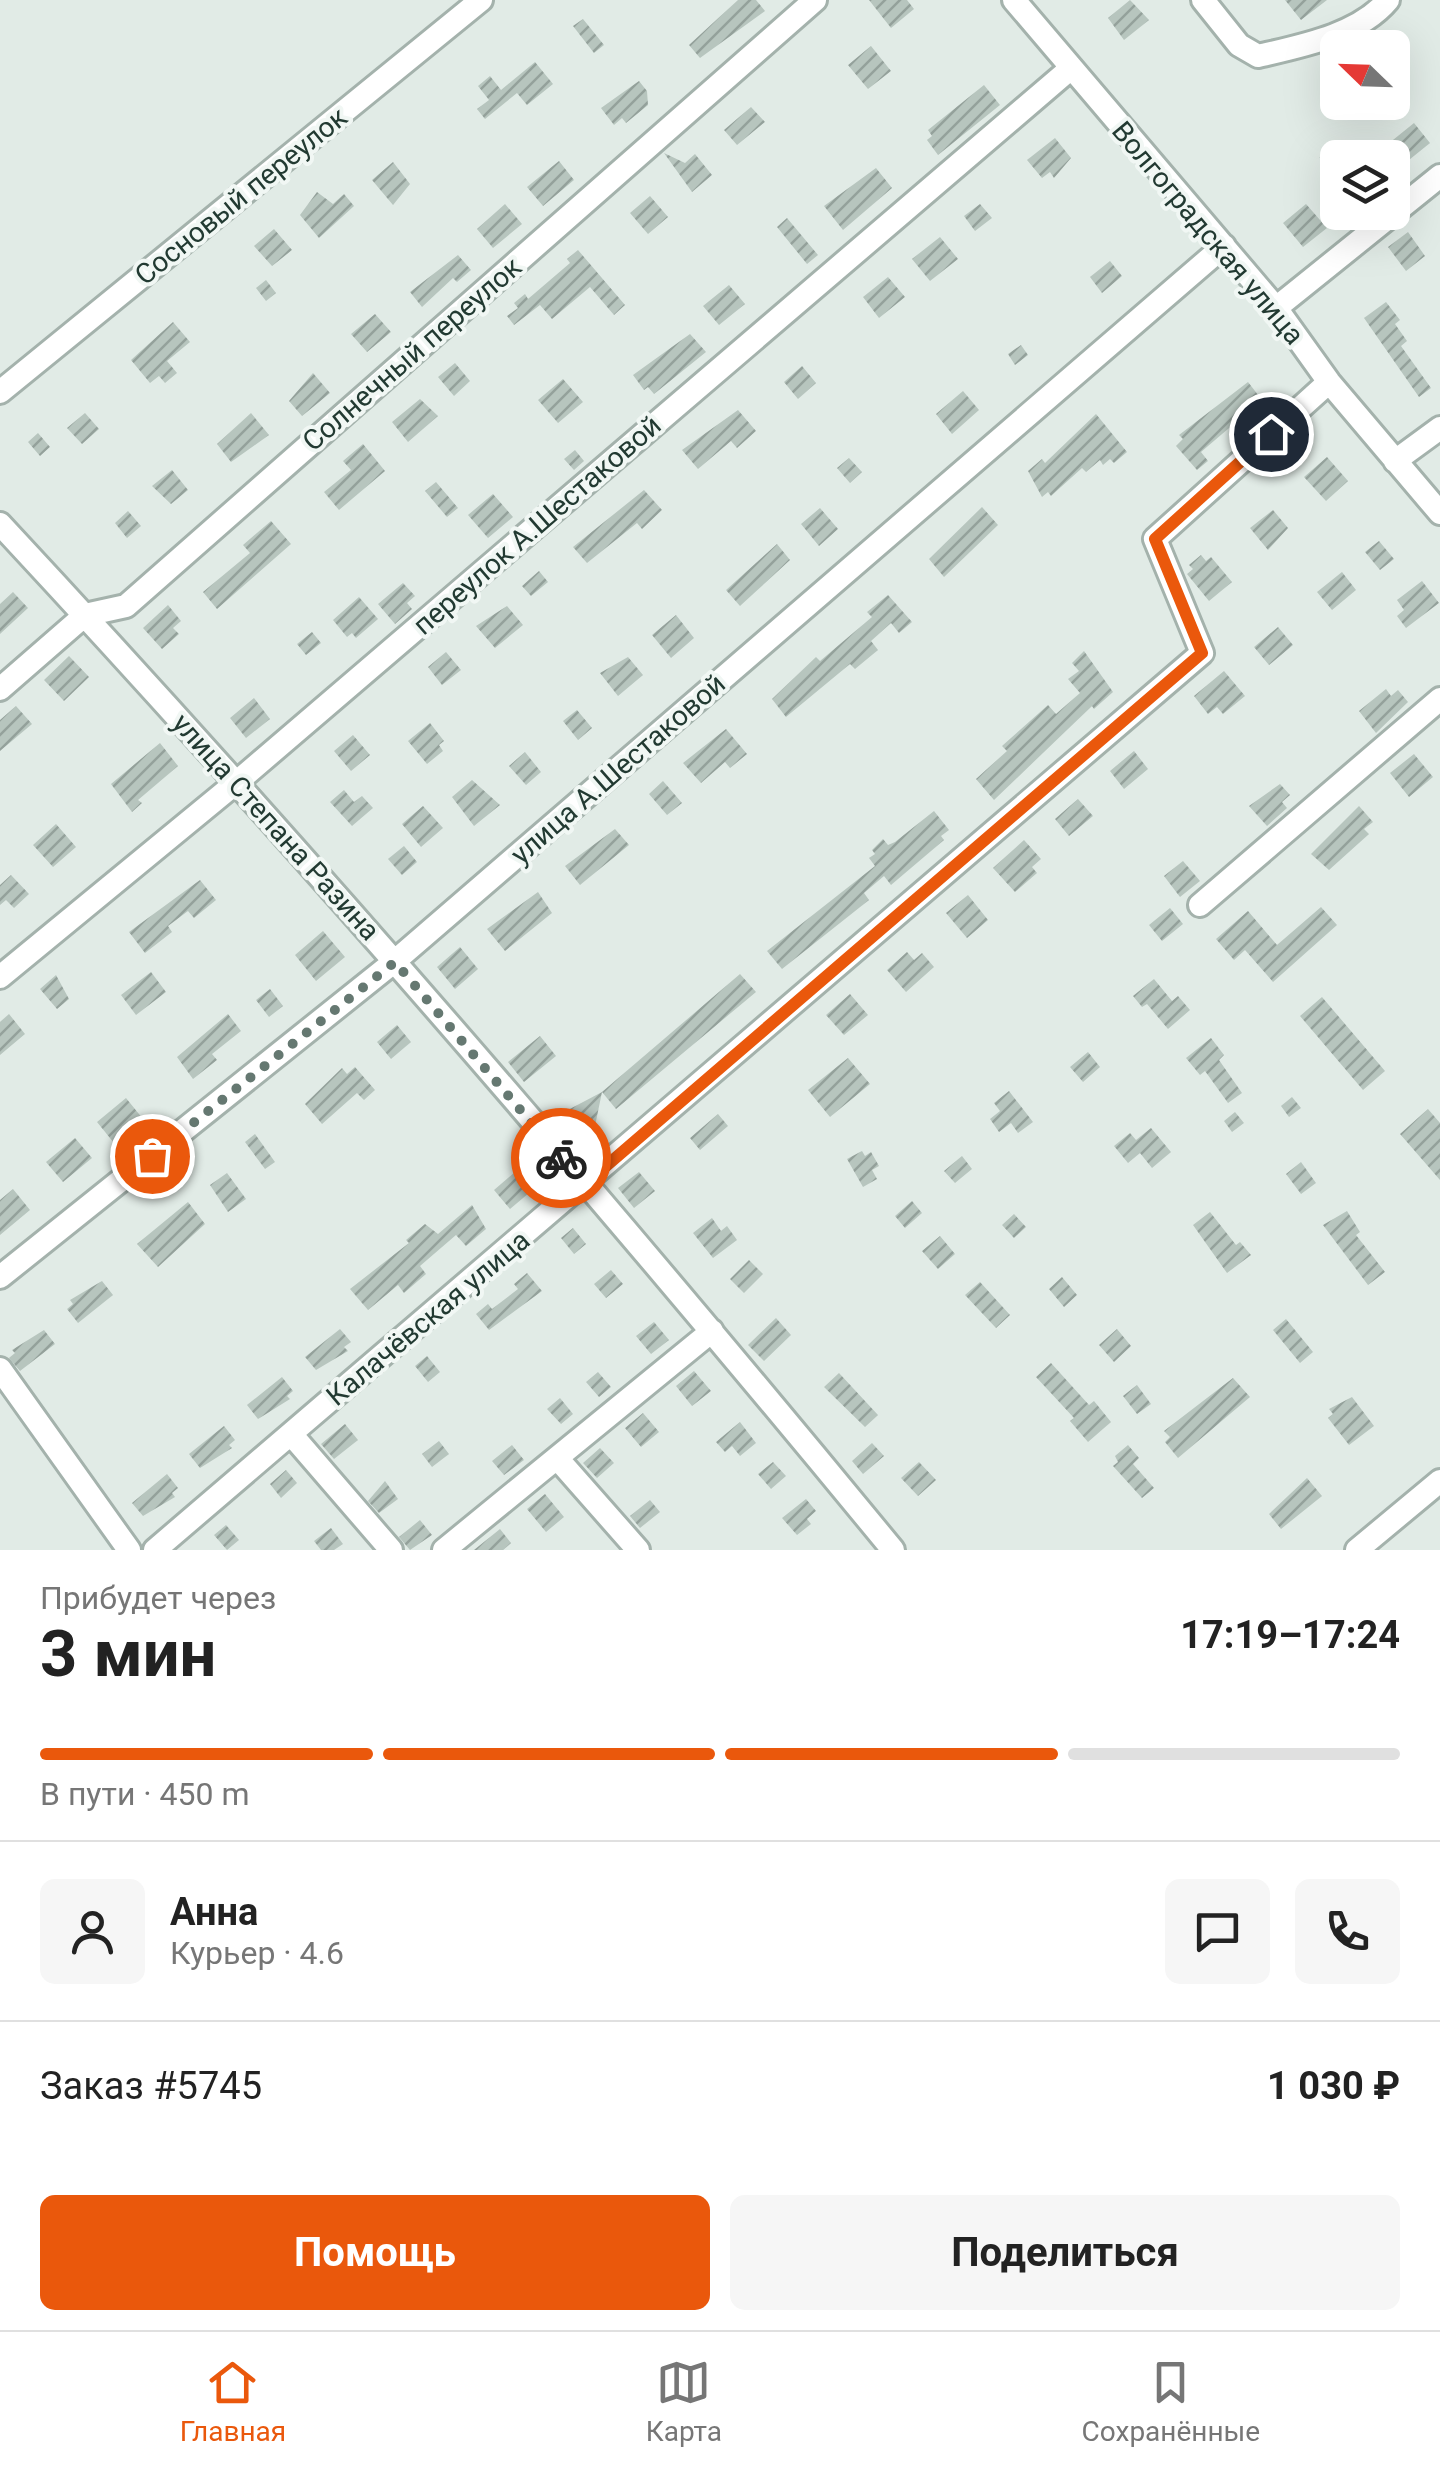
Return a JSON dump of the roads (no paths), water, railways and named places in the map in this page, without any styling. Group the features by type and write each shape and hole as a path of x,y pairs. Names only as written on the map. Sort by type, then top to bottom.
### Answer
{"street":[{"name":"Сосновый переулок","path":"0,392 481,0"},
{"name":"Солнечный переулок","path":"0,689 85,615 126,606 814,0"},
{"name":"Волгоградская улица","path":"1014,0 1276,308 1329,382 1440,513"},
{"path":"1202,0 1238,44 1258,56 1304,46 1375,16 1388,0"},
{"name":"переулок А.Шестаковой","path":"0,976 238,782 1070,69"},
{"path":"1276,308 1440,176"},
{"name":"улица А.Шестаковой","path":"0,1278 395,962 1224,246"},
{"name":"Калачёвская улица","path":"155,1550 1202,653 1155,539 1329,382"},
{"path":"1395,461 1440,428"},
{"name":"улица Степана Разина","path":"0,524 238,782 395,962 712,1331 893,1550"},
{"path":"1200,905 1440,699"},
{"path":"444,1550 712,1331"},
{"path":"0,1370 129,1550"},
{"path":"292,1434 391,1550"},
{"path":"557,1458 638,1550"},
{"path":"1356,1550 1440,1481"}]}
